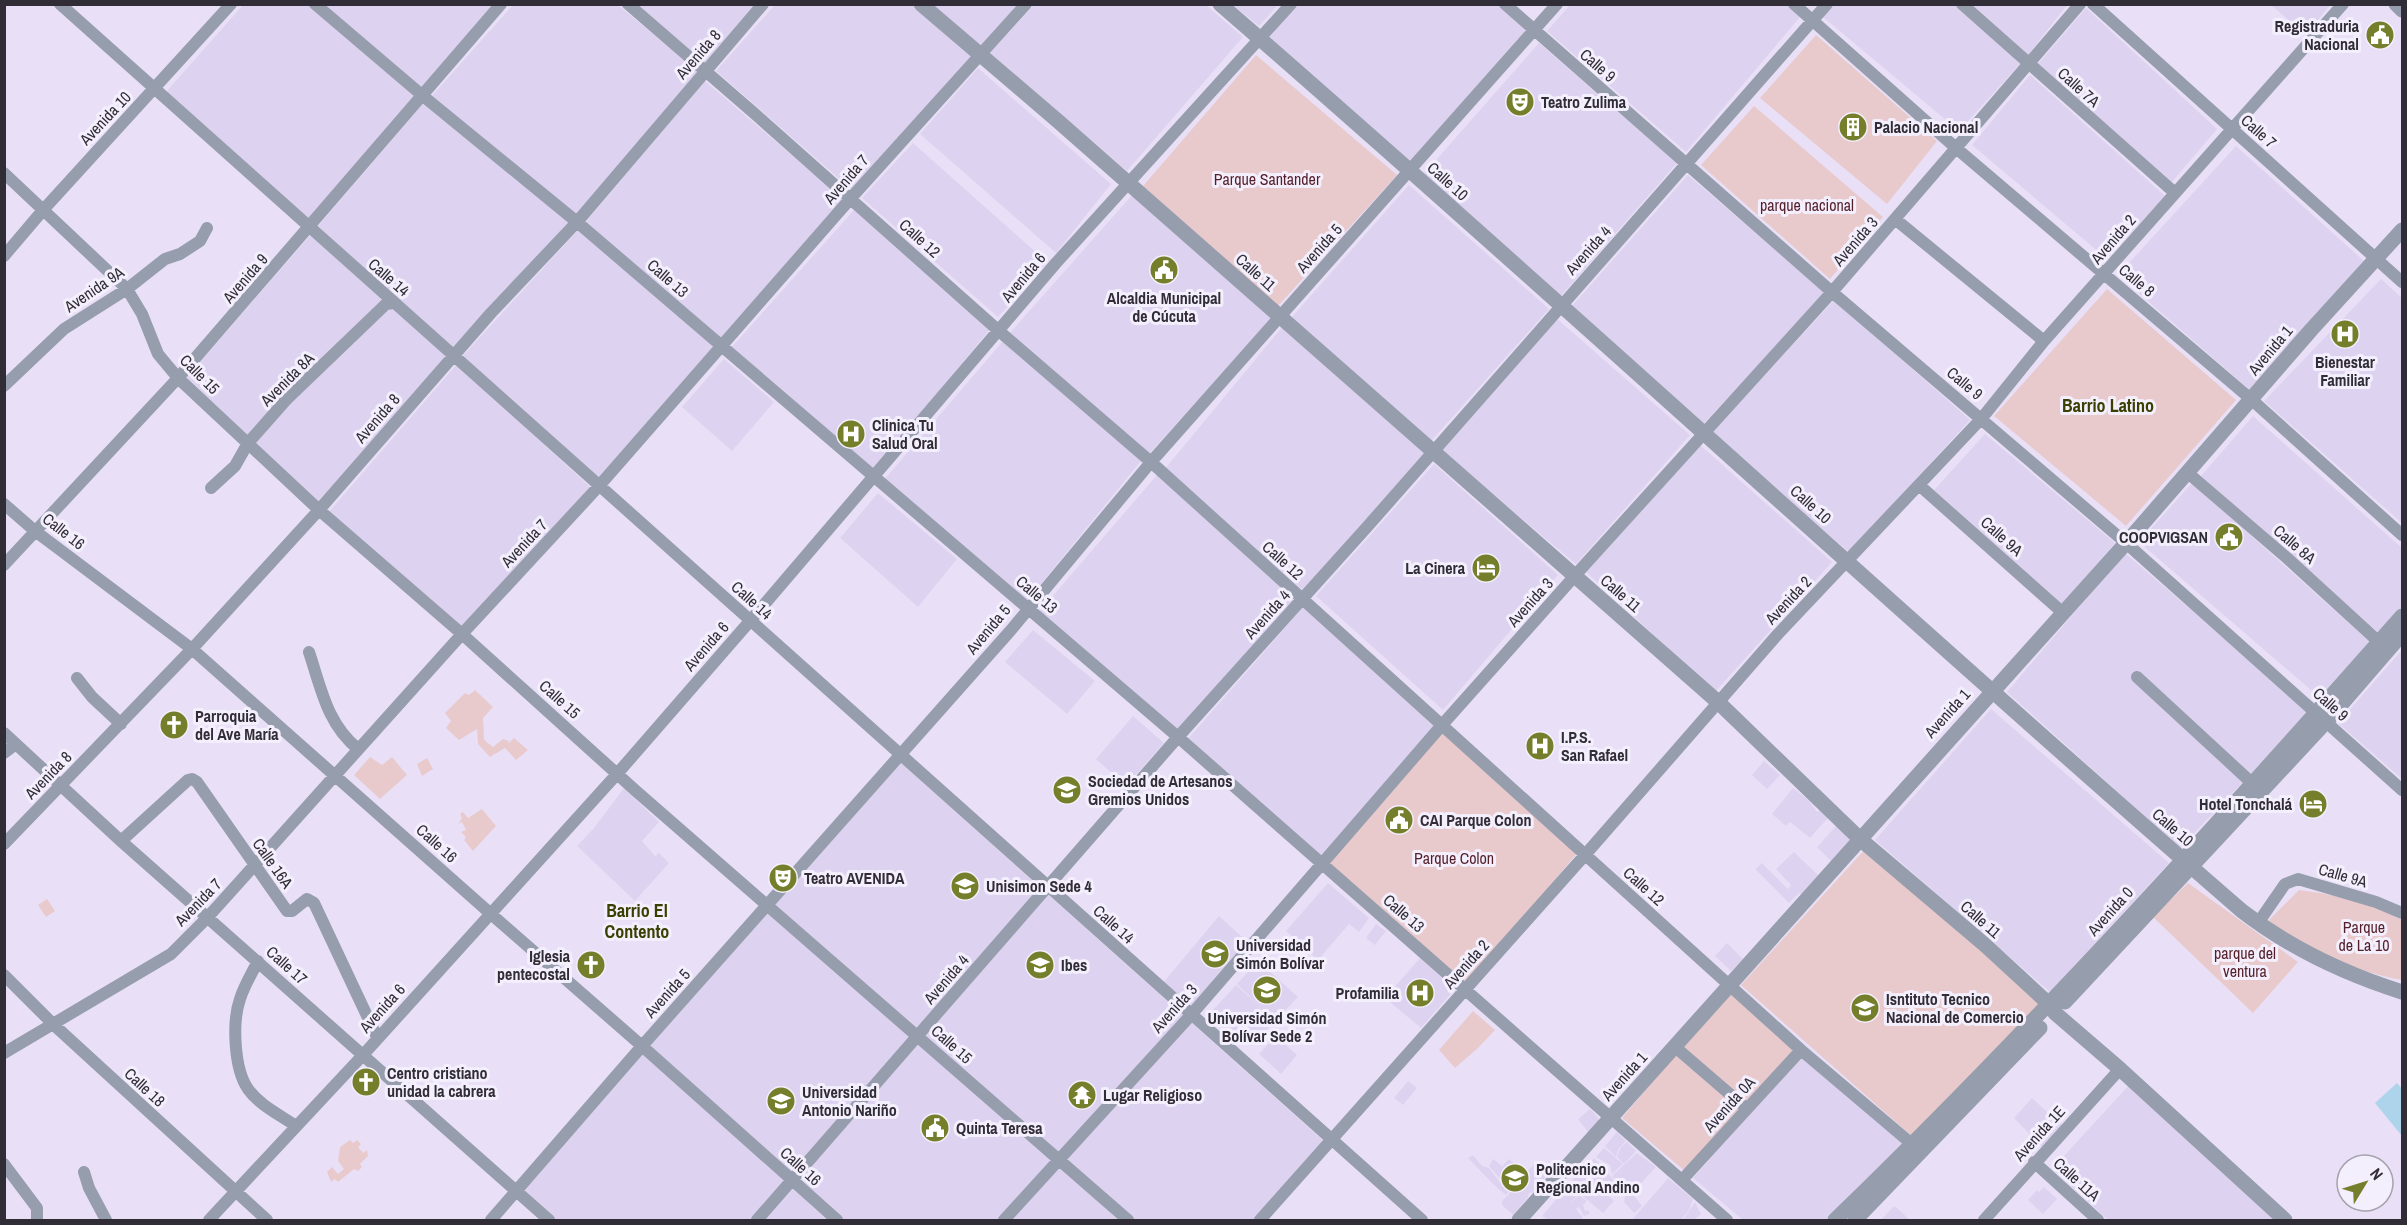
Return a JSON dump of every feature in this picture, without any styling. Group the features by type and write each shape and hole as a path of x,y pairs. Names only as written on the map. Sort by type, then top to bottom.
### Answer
{"street":[{"name":"Calle 14","path":"60,4 1422,1221"},
{"name":"Avenida 10","path":"4,256 231,4"},
{"name":"Calle 13","path":"315,4 723,346 1178,737 1727,1221"},
{"name":"Avenida 9","path":"4,565 178,378 310,229 501,4"},
{"name":"Calle 12","path":"628,4 1151,462 1800,1050 1913,1145"},
{"name":"Avenida 8","path":"4,844 192,649 319,510 453,356 577,222 763,4"},
{"name":"Calle 11","path":"921,4 1129,183 1718,702 1860,839 1984,945 2285,1221"},
{"name":"Avenida 7","path":"4,1053 171,954 207,918 462,634 599,486 851,198 1026,4"},
{"name":"Calle 10","path":"1220,4 2187,863 2258,923 2313,956 2402,991"},
{"name":"Avenida 6","path":"209,1221 363,1055 617,774 1056,263 1261,40 1291,4"},
{"name":"Calle 9","path":"1504,4 1832,292 2126,543 2403,790"},
{"name":"Avenida 5","path":"491,1221 642,1046 1011,630 1151,462 1557,4"},
{"name":"Calle 8","path":"1794,4 1956,148 2252,400 2403,535"},
{"name":"Avenida 4","path":"757,1221 1178,737 1302,600 1827,4"},
{"name":"Calle 7A","path":"1962,4 2175,193"},
{"name":"Avenida 3","path":"1004,1221 1191,1015 1442,725 1832,292 2079,4"},
{"name":"Calle 7","path":"2093,4 2403,282"},
{"name":"Avenida 2","path":"1260,1221 1778,634 1982,418 2044,341 2343,4"},
{"path":"2396,4 2403,10"},
{"name":"Calle 15","path":"4,173 127,289 142,314 158,354 178,378 319,510 1128,1221"},
{"path":"1895,219 2044,341"},
{"name":"Avenida 9A","path":"4,386 64,329 127,289 165,259 180,254 200,241 207,228"},
{"name":"Avenida 1","path":"1519,1221 2403,230"},
{"name":"Avenida 8A","path":"211,488 235,466 248,443 286,400 386,304 394,303"},
{"name":"Calle 8A","path":"2188,473 2287,558 2379,642"},
{"name":"Calle 9A","path":"1919,484 2062,612"},
{"name":"Calle 16","path":"4,504 35,531 192,649 837,1221"},
{"name":"Avenida 0","path":"2187,863 2253,784 2322,718 2379,642 2403,616"},
{"name":"Avenida 0","path":"1855,1221 2322,718 2403,634"},
{"path":"309,652 323,700 334,722 343,735 358,749"},
{"path":"2137,676 2253,784"},
{"path":"77,678 92,697 120,724"},
{"name":"Calle 17","path":"4,733 121,841 549,1221"},
{"path":"4,753 15,744"},
{"name":"Calle 16A","path":"121,841 188,780 192,779 197,782 286,911 292,911 307,899 314,903 358,1000 378,1037"},
{"name":"Calle 9A","path":"2258,923 2285,884 2298,879 2376,902 2403,913"},
{"path":"258,961 239,1000 234,1034 240,1067 247,1088 296,1126"},
{"name":"Calle 18","path":"4,975 54,1025 267,1221"},
{"name":"Avenida 0","path":"1835,1221 2052,1009"},
{"path":"1674,1046 1747,1109"},
{"name":"Avenida 0A","path":"1682,1180 1800,1050"},
{"name":"Avenida 1E","path":"1984,1221 2034,1162 2120,1070"},
{"name":"Calle 11A","path":"2034,1162 2098,1221"},
{"path":"4,1164 37,1208 37,1221"},
{"path":"84,1172 89,1188 106,1221"}],"shaded area":[{"path":"308,4 416,98 312,221 166,92 243,5"},
{"path":"1297,4 1500,5 1527,28 1407,165 1267,40"},
{"path":"324,5 498,5 423,91"},
{"path":"513,5 618,5 700,73 577,218 430,98"},
{"path":"634,5 763,5 708,65"},
{"path":"775,5 918,5 976,55 852,190 716,71"},
{"path":"932,5 1020,5 982,49"},
{"path":"1034,5 1206,5 1243,37 1127,171 990,53"},
{"path":"1233,5 1278,5 1259,26"},
{"path":"1570,5 1787,5 1800,17 1686,152 1547,31"},
{"path":"1834,5 1955,5 2020,64 1959,131 1823,17"},
{"path":"1970,5 2067,5 2028,55"},
{"path":"2271,5 2330,5 2306,35"},
{"path":"2086,8 2217,129 2172,182 2037,65"},
{"path":"1539,43 1677,163 1560,297 1422,176"},
{"path":"978,68 1111,184 1056,253 920,134"},
{"path":"2030,75 2165,196 2107,259 1972,145"},
{"path":"705,81 843,199 722,340 584,224"},
{"path":"423,104 571,224 454,351 318,226"},
{"path":"913,143 1047,262 998,317 862,198"},
{"path":"2236,146 2364,261 2251,391 2118,275"},
{"path":"1688,175 1826,293 1704,423 1572,306"},
{"path":"1409,185 1549,309 1432,440 1291,318"},
{"path":"1134,193 1272,318 1148,455 1008,335"},
{"path":"854,210 990,329 874,471 731,348"},
{"path":"578,230 716,348 596,483 460,359"},
{"path":"313,232 446,356 319,506 187,377"},
{"path":"2381,279 2402,298 2402,523 2264,401"},
{"path":"1834,300 1970,420 1849,552 1711,434"},
{"path":"1556,318 1690,435 1576,564 1440,450"},
{"path":"1283,326 1427,453 1305,592 1164,470"},
{"path":"1003,341 1141,461 1027,601 884,480"},
{"path":"724,359 774,402 732,451 682,407"},
{"path":"457,364 591,488 464,629 328,513"},
{"path":"2253,416 2402,548 2402,606 2379,633 2201,476"},
{"path":"1985,434 2115,543 2062,604 1934,490"},
{"path":"1699,444 1832,562 1715,692 1585,571"},
{"path":"1434,464 1558,575 1443,710 1316,596"},
{"path":"1157,475 1296,598 1178,730 1038,613"},
{"path":"2192,483 2370,642 2319,697 2139,542"},
{"path":"878,493 957,559 918,607 840,538"},
{"path":"2125,553 2310,712 2180,848 2007,692"},
{"path":"1304,606 1434,726 1323,857 1187,740"},
{"path":"1033,630 1095,681 1067,714 1005,662"},
{"path":"2402,650 2402,779 2338,723"},
{"path":"1991,709 2169,863 2050,992 1875,840"},
{"path":"1133,716 1164,743 1126,786 1096,759"},
{"path":"899,761 1328,1145 1261,1220 556,1220 520,1189"},
{"path":"1764,761 1780,775 1767,789 1752,775"},
{"path":"624,788 659,822 642,841 655,856 659,853 669,863 635,901 577,846 594,828"},
{"path":"1793,788 1808,800 1817,812 1821,809 1829,817 1810,838 1790,822 1786,826 1772,814"},
{"path":"1838,824 1853,838 1831,861 1817,847"},
{"path":"1794,852 1819,876 1802,895 1799,893 1789,903 1755,869 1762,863 1788,889 1791,885 1776,869"},
{"path":"1328,883 1369,918 1359,932 1349,924 1318,960 1286,931"},
{"name":"Universidad Simón Bolívar","path":"1219,916 1251,945 1193,1011 1162,984"},
{"path":"1376,924 1386,931 1375,945 1366,938"},
{"path":"1727,943 1743,959 1731,971 1715,956"},
{"name":"Profamilia","path":"1420,958 1455,989 1421,1028 1385,998"},
{"path":"1258,961 1298,997 1251,1046 1212,1011 1236,985 1263,1009 1237,984"},
{"path":"1276,1036 1297,1055 1281,1074 1259,1054"},
{"path":"1805,1052 1903,1142 1827,1220 1743,1220 1693,1178"},
{"path":"1408,1081 1417,1088 1403,1105 1394,1098"},
{"path":"2129,1085 2277,1220 2108,1220 2052,1169"},
{"path":"2032,1098 2064,1127 2043,1148 2014,1118"},
{"path":"1590,1109 1600,1123 1588,1132 1578,1119"},
{"path":"1617,1132 1626,1141 1619,1148 1616,1157 1605,1146"},
{"path":"1627,1142 1636,1151 1624,1164 1617,1157 1621,1147"},
{"path":"1604,1148 1623,1164 1612,1174 1610,1165 1596,1157"},
{"path":"1637,1153 1656,1167 1632,1193 1642,1206 1634,1213 1624,1202 1626,1191 1621,1188 1616,1193 1612,1186 1617,1181 1612,1176"},
{"path":"1473,1155 1482,1166 1489,1168 1502,1185 1508,1188 1511,1185 1503,1182 1489,1166 1493,1159 1502,1166 1509,1159 1525,1174 1536,1162 1549,1173 1533,1192 1529,1193 1513,1215 1502,1205 1509,1191 1506,1195 1496,1187 1468,1158"},
{"path":"1594,1158 1603,1167 1599,1172 1593,1165 1591,1166 1599,1175 1604,1169 1614,1180 1605,1192 1614,1201 1603,1213 1579,1193 1570,1204 1579,1195 1587,1201 1583,1205 1585,1211 1588,1210 1590,1214 1584,1216 1579,1207 1576,1209 1583,1218 1579,1220 1548,1220 1542,1216 1580,1171 1599,1186 1583,1171"},
{"path":"1668,1178 1693,1199 1689,1210 1681,1220 1632,1220"},
{"path":"2044,1187 2057,1199 2043,1214 2028,1200 2037,1190 2039,1192"},
{"path":"1695,1202 1701,1214 1694,1220 1683,1220"},
{"path":"1894,1206 1897,1208 1910,1220 1881,1220"}],"green space":[{"path":"1816,35 1937,141 1887,204 1760,98"},
{"name":"Parque Santander","path":"1256,55 1397,175 1278,306 1143,186"},
{"name":"parque nacional","path":"1754,106 1883,217 1830,279 1701,165"},
{"path":"2107,289 2236,400 2126,526 1994,416"},
{"path":"475,690 493,707 483,718 484,740 493,747 503,739 509,741 508,744 514,738 528,750 516,760 505,748 490,757 478,744 477,729 459,740 446,728 451,721 445,713 465,693 469,695"},
{"name":"Parque Colon","path":"1444,731 1578,852 1466,987 1329,863"},
{"path":"370,757 382,765 392,757 407,775 380,799 354,775"},
{"path":"427,758 433,769 422,776 417,764"},
{"path":"482,809 496,826 473,851 464,840 466,837 461,832 466,830 462,822 458,824 462,818 460,814 463,812 468,818"},
{"path":"1868,846 2042,1004 1914,1138 1741,985"},
{"name":"parque del ventura","path":"2188,883 2298,962 2253,1013 2153,917"},
{"name":"Parque de La 10","path":"2299,890 2352,900 2377,908 2402,920 2402,980 2347,965 2301,942 2268,921"},
{"path":"47,899 55,911 46,917 38,905"},
{"path":"1733,989 1798,1047 1746,1104 1681,1048"},
{"path":"1473,1011 1495,1030 1455,1068 1439,1050"},
{"path":"1677,1053 1744,1111 1686,1172 1622,1118"},
{"path":"350,1140 353,1143 357,1140 361,1144 358,1147 363,1153 367,1150 368,1156 360,1164 362,1167 358,1171 354,1169 338,1182 335,1179 331,1182 327,1172 332,1167 338,1174 344,1169 338,1161 340,1147"}],"water":[{"path":"2397,1083 2402,1089 2402,1136 2375,1103"}],"place":[{"name":"Registraduria Nacional","path":"2380,35"},
{"name":"Teatro Zulima","path":"1520,102"},
{"name":"Palacio Nacional","path":"1853,127"},
{"name":"Alcaldia Municipal de Cúcuta","path":"1164,270"},
{"name":"Bienestar Familiar","path":"2345,334"},
{"name":"Clinica Tu Salud Oral","path":"851,434"},
{"name":"COOPVIGSAN","path":"2229,537"},
{"name":"La Cinera","path":"1486,568"},
{"name":"Parroquia del Ave María","path":"174,725"},
{"name":"I.P.S. San Rafael","path":"1540,746"},
{"name":"Sociedad de Artesanos Gremios Unidos","path":"1067,790"},
{"name":"Hotel Tonchalá","path":"2313,804"},
{"name":"CAI Parque Colon","path":"1399,820"},
{"name":"Teatro AVENIDA","path":"783,878"},
{"name":"Unisimon Sede 4","path":"965,886"},
{"name":"Universidad Simón Bolívar","path":"1215,954"},
{"name":"Iglesia pentecostal","path":"591,965"},
{"name":"Ibes","path":"1040,965"},
{"name":"Universidad Simón Bolívar Sede 2","path":"1267,990"},
{"name":"Profamilia","path":"1420,993"},
{"name":"Isntituto Tecnico Nacional de Comercio","path":"1865,1008"},
{"name":"Centro cristiano unidad la cabrera","path":"366,1082"},
{"name":"Lugar Religioso","path":"1082,1095"},
{"name":"Universidad Antonio Nariño","path":"781,1101"},
{"name":"Quinta Teresa","path":"935,1128"},
{"name":"Politecnico Regional Andino","path":"1515,1178"}],"district":[{"name":"Barrio Latino","path":"2108,406"},
{"name":"Barrio El Contento","path":"637,921"}]}
